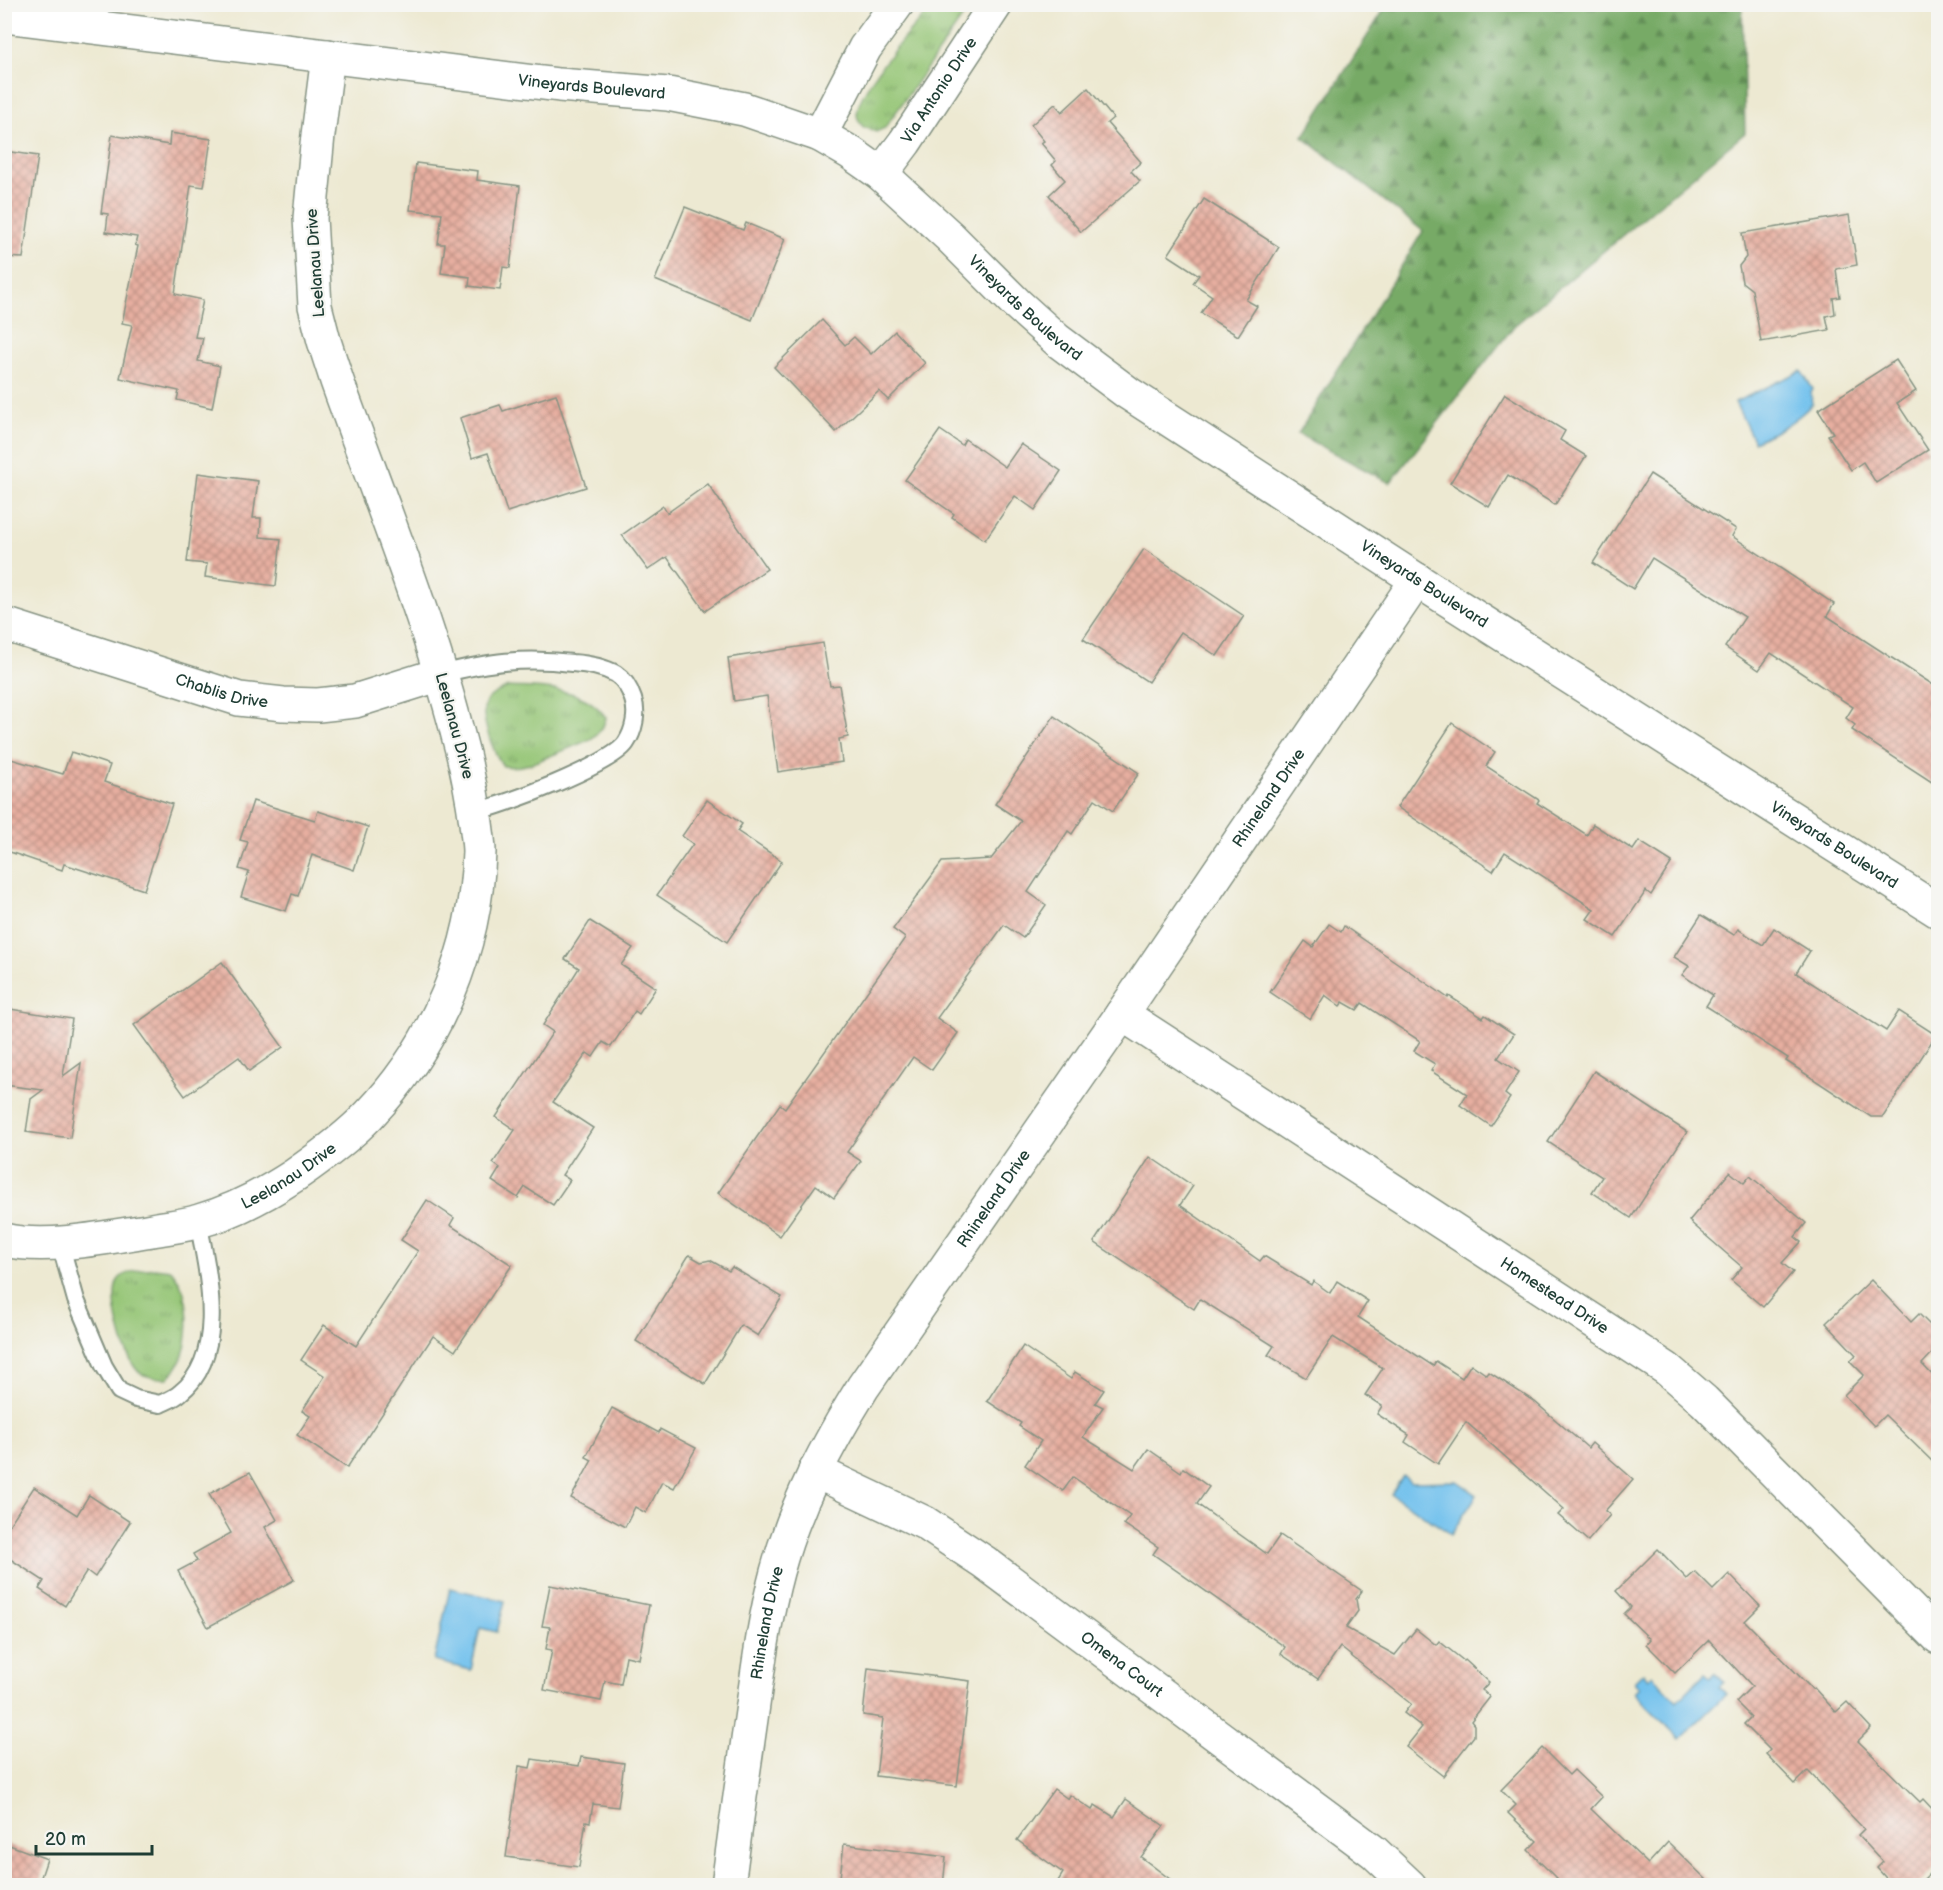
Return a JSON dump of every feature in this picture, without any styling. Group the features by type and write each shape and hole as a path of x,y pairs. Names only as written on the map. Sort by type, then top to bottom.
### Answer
{"street":[{"path":"820,135 865,48 897,4"},
{"name":"Via Antonio Drive","path":"881,174 996,4"},
{"name":"Vineyards Boulevard","path":"4,15 559,85 668,94 744,109 820,135 881,174 1057,340 1128,393 1417,580 1938,911"},
{"name":"Leelanau Drive","path":"4,1240 60,1243 129,1234 198,1221 240,1206 284,1182 327,1153 368,1116 406,1072 430,1033 451,990 468,934 479,850 467,768 441,674 337,381 315,306 310,218 328,56"},
{"name":"Rhineland Drive","path":"728,1886 762,1644 777,1571 796,1515 838,1428 863,1387 1122,1014 1417,580"},
{"name":"Chablis Drive","path":"4,624 239,699 318,705 355,700 441,674"},
{"name":"Homestead Drive","path":"1122,1014 1667,1369 1704,1401 1938,1637"},
{"name":"Omena Court","path":"815,1472 925,1523 984,1562 1374,1852 1410,1886"}],"lane":[{"path":"441,674 507,660 549,660 593,665 616,674 629,688 636,706 633,728 626,744 596,765 494,808 474,812"},
{"path":"60,1243 76,1300 104,1366 119,1391 136,1399 160,1404 180,1393 197,1374 208,1351 211,1323 208,1273 198,1221"}],"green space":[{"path":"934,5 971,5 885,128 876,132 863,127 857,115 859,104 866,90 888,57"},
{"path":"1387,5 1742,5 1745,133 1514,326 1390,483 1298,434 1423,231 1303,137"},
{"path":"508,687 562,691 587,700 606,718 602,729 591,739 531,764 515,767 503,766 491,743 484,713 488,699"},
{"path":"154,1268 171,1270 181,1285 188,1315 185,1349 176,1368 168,1378 156,1378 138,1371 127,1353 116,1311 116,1286 119,1279 131,1272"}],"water":[{"path":"1801,371 1813,389 1811,393 1813,403 1786,426 1754,442 1735,402"},
{"path":"1403,1476 1411,1482 1457,1481 1477,1495 1451,1534 1391,1494"},
{"path":"450,1588 505,1601 497,1632 480,1628 471,1670 434,1661"},
{"path":"1643,1673 1648,1679 1652,1675 1677,1701 1705,1673 1711,1678 1715,1673 1724,1682 1719,1687 1726,1694 1680,1739 1634,1693 1639,1688 1634,1682"}],"building":[{"path":"1088,88 1113,118 1107,123 1141,162 1131,171 1140,181 1081,232 1049,195 1065,180 1052,165 1056,161 1041,143 1044,141 1031,125 1055,104 1062,112"},
{"path":"170,133 211,139 204,187 191,185 175,294 203,300 195,337 203,338 198,361 220,366 212,408 177,400 179,391 120,378 132,325 122,323 138,246 135,245 137,237 106,232 108,214 101,213 112,135 169,145"},
{"path":"4,151 38,156 23,258 4,257"},
{"path":"416,163 478,171 477,180 520,186 510,268 503,267 500,290 469,286 470,277 441,273 445,244 438,244 442,213 410,210"},
{"path":"1204,199 1279,247 1246,300 1257,306 1238,336 1201,313 1212,296 1193,283 1199,275 1168,255"},
{"path":"685,207 743,230 746,223 785,239 752,320 655,280"},
{"path":"1849,215 1857,265 1836,269 1840,297 1833,298 1835,314 1826,316 1829,330 1761,342 1752,290 1742,282 1739,266 1746,257 1742,233"},
{"path":"822,320 845,345 854,337 871,354 895,331 925,363 888,400 879,391 836,432 774,367"},
{"path":"1896,360 1916,391 1897,403 1928,450 1876,483 1863,462 1851,470 1828,435 1833,433 1818,410"},
{"path":"556,394 586,487 507,512 488,453 472,458 460,418 500,405 503,411"},
{"path":"1505,394 1565,431 1560,440 1586,456 1555,505 1508,475 1489,507 1450,483"},
{"path":"940,430 962,445 965,439 1005,467 1021,444 1061,471 1035,510 1015,496 985,540 952,517 954,514 905,480"},
{"path":"198,473 258,481 253,518 261,518 260,537 281,539 276,586 205,577 207,564 187,562"},
{"path":"1650,474 1736,529 1732,536 1834,604 1827,616 1938,688 1938,786 1852,730 1855,725 1846,718 1853,707 1771,653 1759,670 1725,647 1745,617 1652,558 1633,589 1593,563"},
{"path":"708,484 767,569 705,611 667,557 648,570 622,535 663,506 667,513"},
{"path":"1144,549 1244,616 1217,656 1181,632 1148,682 1083,639"},
{"path":"823,643 830,686 839,685 848,737 839,739 842,762 778,772 767,696 734,701 728,658"},
{"path":"1054,716 1139,773 1113,811 1095,799 1072,834 1068,831 1028,892 1046,905 1023,938 1004,925 937,1018 958,1033 932,1070 913,1057 847,1152 861,1161 834,1198 816,1185 780,1236 718,1193 780,1104 785,1108 905,938 893,929 942,862 991,859 1021,821 995,804"},
{"path":"1452,723 1495,752 1486,766 1539,800 1537,803 1587,835 1593,824 1633,850 1639,841 1672,862 1651,895 1646,891 1615,937 1587,919 1594,909 1505,852 1493,871 1397,807"},
{"path":"71,752 110,765 104,782 172,804 144,890 64,864 62,870 4,850 4,757 63,774"},
{"path":"707,800 742,824 737,831 782,861 727,942 657,895 693,844 682,836"},
{"path":"253,801 315,820 318,811 368,827 354,870 312,855 298,896 292,894 286,911 241,897 249,872 239,869 248,842 240,840"},
{"path":"1701,915 1734,935 1738,929 1763,945 1774,928 1810,951 1796,973 1886,1031 1899,1011 1936,1035 1883,1117 1871,1117 1786,1061 1788,1058 1706,1006 1713,995 1682,975 1689,966 1674,957"},
{"path":"590,921 633,948 621,965 656,988 639,1014 635,1011 611,1047 603,1042 593,1057 587,1053 553,1102 593,1128 562,1175 570,1180 553,1205 525,1187 518,1198 492,1181 500,1168 493,1163 515,1130 496,1117 553,1032 543,1025 579,968 565,959"},
{"path":"1329,924 1341,932 1344,926 1448,998 1449,996 1483,1018 1485,1015 1514,1034 1498,1058 1519,1072 1505,1094 1510,1098 1491,1126 1460,1105 1467,1094 1431,1071 1435,1064 1414,1051 1420,1041 1362,1003 1357,1010 1343,1002 1340,1006 1325,995 1310,1019 1270,992 1305,941 1313,947"},
{"path":"222,962 283,1047 249,1071 239,1057 185,1096 134,1025"},
{"path":"4,1008 72,1019 63,1076 81,1063 70,1138 26,1132 31,1099 43,1090 4,1085"},
{"path":"1594,1071 1687,1132 1631,1218 1592,1192 1602,1177 1548,1142"},
{"path":"1150,1157 1193,1186 1180,1205 1260,1261 1264,1256 1311,1285 1313,1281 1330,1293 1337,1281 1368,1301 1358,1317 1433,1366 1436,1361 1462,1378 1471,1364 1487,1375 1489,1372 1535,1402 1588,1448 1592,1443 1633,1479 1605,1511 1610,1515 1588,1541 1558,1515 1564,1509 1466,1422 1438,1464 1405,1442 1409,1435 1377,1414 1382,1406 1365,1395 1383,1368 1333,1337 1306,1378 1268,1355 1274,1346 1200,1299 1194,1309 1094,1242"},
{"path":"1730,1172 1744,1183 1750,1176 1806,1223 1795,1237 1801,1242 1782,1263 1793,1272 1763,1307 1731,1280 1742,1267 1689,1221"},
{"path":"427,1200 454,1218 450,1225 512,1265 455,1351 433,1336 347,1468 297,1435 310,1416 302,1411 325,1376 301,1360 324,1325 356,1346 418,1251 401,1240"},
{"path":"689,1255 701,1262 710,1260 729,1271 732,1267 782,1297 758,1336 741,1325 705,1384 636,1341"},
{"path":"1871,1280 1911,1322 1919,1314 1938,1333 1938,1347 1922,1364 1938,1381 1938,1467 1885,1415 1874,1426 1844,1395 1864,1375 1850,1361 1856,1355 1826,1323"},
{"path":"1023,1346 1071,1379 1075,1372 1104,1390 1095,1403 1103,1407 1083,1437 1134,1469 1148,1449 1181,1472 1183,1468 1209,1487 1197,1504 1267,1554 1280,1535 1362,1591 1356,1599 1358,1611 1346,1628 1395,1655 1416,1629 1436,1645 1439,1641 1489,1682 1482,1690 1490,1697 1471,1721 1474,1725 1474,1736 1443,1776 1406,1747 1422,1727 1404,1713 1411,1704 1340,1647 1318,1679 1281,1654 1285,1647 1153,1554 1158,1547 1124,1524 1130,1516 1073,1477 1063,1491 1025,1465 1041,1441 1019,1426 1021,1423 987,1401"},
{"path":"612,1408 659,1433 660,1429 696,1448 674,1488 662,1482 646,1513 635,1507 625,1527 571,1498 592,1460 586,1457"},
{"path":"250,1472 277,1520 265,1527 294,1580 208,1627 178,1571 197,1561 193,1554 231,1533 209,1494"},
{"path":"34,1487 77,1515 89,1495 130,1522 95,1577 87,1571 65,1606 39,1589 44,1581 4,1555 4,1533"},
{"path":"1658,1549 1687,1579 1695,1572 1713,1590 1729,1574 1760,1606 1745,1621 1836,1712 1847,1702 1871,1728 1858,1741 1920,1802 1923,1799 1938,1815 1938,1865 1917,1886 1893,1886 1877,1868 1883,1862 1858,1835 1864,1829 1808,1771 1795,1784 1766,1754 1770,1750 1744,1724 1751,1717 1736,1702 1752,1686 1709,1640 1675,1673 1646,1644 1650,1639 1624,1614 1631,1607 1616,1591"},
{"path":"550,1585 649,1605 639,1659 626,1656 621,1684 605,1681 601,1701 544,1690 552,1650 546,1649 550,1627 542,1626"},
{"path":"868,1668 970,1681 957,1786 876,1776 883,1718 863,1715"},
{"path":"1542,1748 1569,1775 1574,1770 1602,1797 1591,1809 1648,1864 1668,1842 1713,1886 1564,1886 1528,1850 1537,1841 1508,1813 1516,1805 1501,1790"},
{"path":"581,1757 624,1763 618,1807 593,1804 590,1822 586,1821 579,1867 506,1857 519,1766 530,1768 532,1759 579,1766"},
{"path":"1054,1789 1068,1799 1070,1795 1092,1810 1095,1805 1114,1817 1126,1799 1164,1826 1141,1857 1179,1886 1055,1886 1063,1873 1017,1840"},
{"path":"4,1843 47,1859 38,1886 4,1886"},
{"path":"844,1844 946,1857 943,1886 839,1886"}]}
